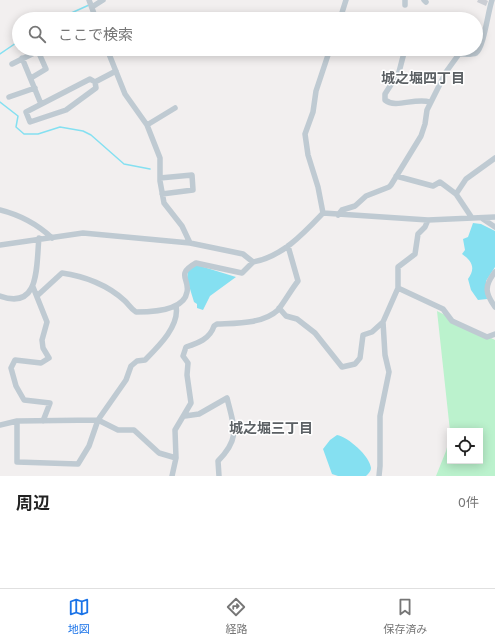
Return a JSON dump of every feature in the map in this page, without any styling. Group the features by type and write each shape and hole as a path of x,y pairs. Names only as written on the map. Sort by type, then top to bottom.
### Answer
{"street":[{"path":"89,0 94,12"},
{"path":"92,7 103,0"},
{"path":"342,12 346,0"},
{"path":"483,38 492,0"},
{"path":"12,64 27,56"},
{"path":"31,78 46,69 40,56"},
{"path":"110,56 130,103 147,125 160,158 160,178 164,203 182,226 190,243"},
{"path":"324,213 308,155 305,134 313,112 316,91 328,56"},
{"path":"403,56 399,72 385,94 385,100 396,104 416,100 430,102"},
{"path":"338,215 342,210 355,206 370,194 389,187 421,136 430,102 455,56"},
{"path":"22,58 41,104"},
{"path":"94,82 116,71"},
{"path":"90,79 94,82 96,88 66,110 30,122 26,112 90,79"},
{"path":"9,97 35,88"},
{"path":"147,125 175,108"},
{"path":"456,194 466,179 495,158"},
{"path":"160,178 192,175 193,190 162,194"},
{"path":"396,176 432,186 440,182 456,194 472,218"},
{"path":"0,210 13,213 42,228 52,238"},
{"path":"324,213 428,220 472,218 484,219 495,217"},
{"path":"38,295 62,274 74,275 95,282 124,301 136,312 148,312 176,306 182,301 187,291 184,274 188,268 196,263 242,273 253,262 264,260 288,246 300,237 324,213"},
{"path":"484,219 495,227"},
{"path":"279,308 286,316 297,319 315,333 342,368 357,363 360,358 363,336 372,332 383,322 398,288 398,267 415,254 418,247 418,234 425,227 428,220"},
{"path":"0,245 39,238 52,238 83,233 190,243 243,254 253,262"},
{"path":"0,296 14,300 20,299 33,287 39,238"},
{"path":"172,476 176,458 175,430 185,416 192,402 187,375 188,363 183,356 186,348 201,341 211,334 214,326 217,324 252,322 274,313 279,308 298,281 288,246"},
{"path":"495,272 488,282 487,292 495,307"},
{"path":"33,287 38,295 47,322 42,340 43,348 49,358 40,363 15,360 11,368 16,386 24,400 50,403 43,421"},
{"path":"398,288 443,309 452,321 487,337 495,334"},
{"path":"17,421 17,462 78,464 88,446 98,420 126,380 131,366 137,361 145,360 166,337 178,313 176,306"},
{"path":"379,476 380,416 389,372 385,355 383,322"},
{"path":"185,416 199,414 227,398 236,430 229,450 218,461 219,476"},
{"path":"0,425 17,421 98,420 118,430 134,430 159,453 176,458"}],"green space":[{"path":"437,311 495,340 495,476 436,476 447,447 447,464 483,464 483,428 450,428"}],"water":[{"path":"473,223 481,224 495,231 495,267 486,281 487,299 478,300 471,290 468,279 472,271 472,265 462,254 465,250 463,239 468,237"},
{"path":"197,265 236,277 210,296 203,310 197,308 197,304 194,302 187,279 188,270"},
{"path":"337,435 347,439 367,458 370,463 371,470 366,476 338,476 332,474 323,449 330,440"}],"building":[{"path":"478,0 488,1 486,6 477,2"}],"waterway":[{"path":"74,12 89,5"},
{"path":"0,54 12,46"},
{"path":"0,102 18,116 16,127 24,134 38,134 60,127 83,131 91,135 124,164 150,169"}],"district":[{"name":"城之堀四丁目","path":"423,78"},
{"name":"城之堀三丁目","path":"271,428"}]}
